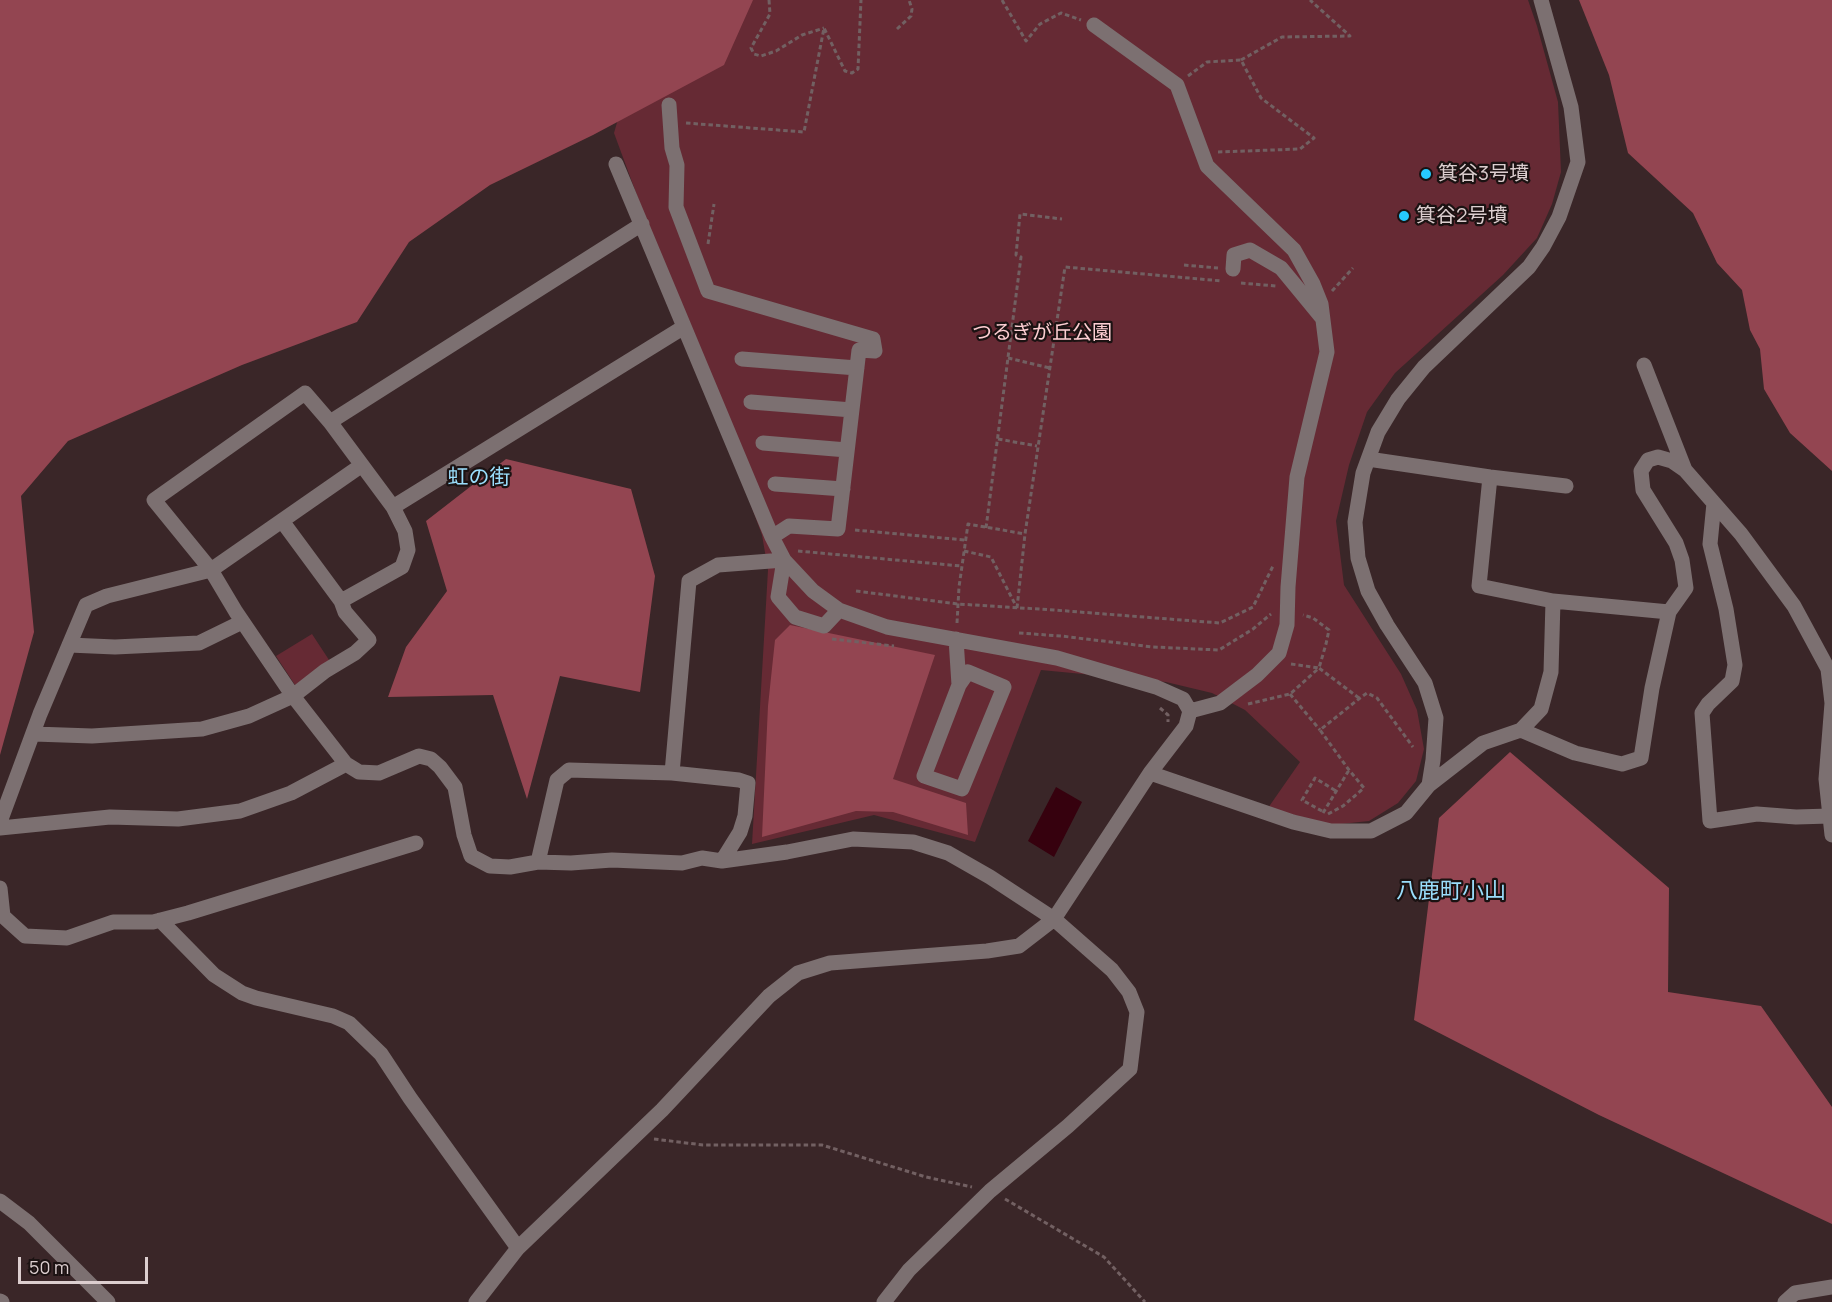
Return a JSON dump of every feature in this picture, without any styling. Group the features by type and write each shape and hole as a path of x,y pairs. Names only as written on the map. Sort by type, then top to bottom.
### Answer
{"street":[{"path":"1429,785 1436,718 1425,683 1368,591 1358,558 1355,522 1363,473 1378,432 1398,399 1424,367 1529,267 1543,247 1558,217 1578,162 1571,107 1541,0"},
{"path":"1094,25 1177,85 1207,166 1294,250 1313,284 1322,312 1327,352 1297,477 1287,625 1279,653 1257,675 1220,704 1190,711"},
{"path":"669,105 672,148 677,165 676,207 708,291 873,339 875,351 859,350 838,529 789,526 778,549 778,597 795,617 824,626 839,610"},
{"path":"476,1302 518,1248 634,1137 769,996 798,973 830,963 987,951 1019,946 1054,919 1150,773 1186,726 1190,711 1183,699 1125,677 1057,658 886,627 839,610 813,591 778,549 616,164"},
{"path":"330,422 642,224"},
{"path":"1233,269 1234,255 1250,250 1281,268 1296,288 1322,312"},
{"path":"393,507 684,327"},
{"path":"742,359 857,368"},
{"path":"1644,366 1685,470"},
{"path":"341,601 402,567 408,550 405,531 393,507 330,422 305,393 154,500 211,570 242,622 293,696 346,764 359,772 379,773 419,756 431,759 455,787 464,836 471,856 489,866 510,867 538,862 571,863 612,860 682,863 702,858 722,861 787,852 853,839 912,842 948,853 990,877 1054,919 1112,970 1129,992 1137,1012 1130,1069 1068,1126 990,1191 909,1270 886,1299"},
{"path":"751,402 852,410"},
{"path":"763,443 847,450"},
{"path":"1521,730 1587,756 1622,764 1641,758 1652,688 1669,612 1686,588 1682,560 1676,543 1643,490 1641,471 1648,460 1658,457 1672,461 1685,470 1741,534 1794,606 1828,669 1832,703 1826,779 1832,835"},
{"path":"1368,459 1566,486"},
{"path":"0,822 40,714 86,605 107,596 211,570 362,465"},
{"path":"1490,477 1479,586 1552,601 1669,612"},
{"path":"775,484 843,489"},
{"path":"1714,503 1710,544 1726,609 1735,665 1732,681 1702,713 1710,821 1756,814 1797,817 1830,816"},
{"path":"34,734 92,736 202,729 249,716 293,696 325,671 355,653 369,640 345,612 341,601 282,521"},
{"path":"672,773 689,581 718,565 778,549"},
{"path":"1150,773 1293,822 1331,831 1371,831 1406,813 1429,785 1483,743 1521,730 1541,709 1551,672 1552,601"},
{"path":"69,645 115,647 199,643 242,622"},
{"path":"956,639 958,685 924,776 962,789 1004,687 968,672 958,685"},
{"path":"0,828 110,817 178,819 240,811 291,793 346,764"},
{"path":"538,862 557,780 569,770 672,773 739,780 748,783 745,816 740,832 722,861"},
{"path":"0,888 3,916 25,936 67,938 113,922 153,922 188,913 416,843"},
{"path":"160,920 214,975 242,993 333,1016 349,1023 381,1054 518,1248"},
{"path":"0,1200 29,1222 108,1302"},
{"path":"1785,1302 1795,1293 1832,1287"}],"path":[{"path":"769,0 770,14 751,48 754,54 762,56 776,51 802,35 824,28"},
{"path":"824,28 845,71 852,73 858,69 861,0"},
{"path":"897,29 911,16 912,9 909,0"},
{"path":"1002,0 1026,41 1041,24 1061,13 1094,25"},
{"path":"1177,85 1207,62 1241,60 1282,37 1350,36 1310,0"},
{"path":"670,122 804,132 824,28"},
{"path":"1201,152 1300,149 1314,138 1261,98 1241,60"},
{"path":"986,528 1021,257 1016,255 1020,214 1062,219"},
{"path":"1184,265 1233,269"},
{"path":"1017,608 1025,534 1065,267 1296,288"},
{"path":"1322,312 1353,268"},
{"path":"1008,358 1050,368"},
{"path":"998,439 1038,446"},
{"path":"956,639 961,566 968,524 1025,534"},
{"path":"838,529 965,541"},
{"path":"778,549 961,566"},
{"path":"964,551 991,557 1017,608"},
{"path":"856,591 958,604 1220,623 1253,608 1273,565"},
{"path":"1015,633 1153,647 1219,650 1253,629 1287,602 1329,630 1319,668 1290,694 1241,705 1228,697"},
{"path":"1271,660 1319,668 1360,698"},
{"path":"1320,730 1367,693 1377,698 1413,747"},
{"path":"1290,694 1364,788 1343,806 1320,817 1349,770"},
{"path":"1159,707 1167,715 1168,725"},
{"path":"1323,812 1302,800 1315,778 1336,791"},
{"path":"634,1137 703,1145 822,1145 926,1177 990,1191 1104,1257 1145,1302"}],"green space":[{"name":"つるぎが丘公園","path":"652,0 1528,0 1558,102 1561,172 1552,204 1537,238 1503,275 1395,373 1367,412 1349,465 1336,521 1344,585 1401,674 1417,710 1424,749 1416,781 1398,803 1369,821 1331,825 1268,808 1300,762 1245,710 1212,693 1166,682 1041,670 975,842 874,815 752,844 768,570 762,535 614,133"},
{"path":"312,634 331,663 295,685 276,656"}],"shaded area":[{"path":"0,0 753,0 724,65 593,135 490,185 409,242 357,322 242,365 68,441 21,496 34,632 0,755"},
{"path":"1579,0 1832,0 1832,471 1790,433 1764,389 1760,349 1750,330 1742,290 1717,263 1693,213 1628,153 1609,75"},
{"path":"506,459 631,489 655,576 640,692 560,676 527,799 493,695 388,697 406,647 447,591 426,521"},
{"path":"790,625 935,655 893,779 966,803 968,835 893,812 856,811 762,837 768,706 775,640"},
{"path":"1510,752 1669,888 1668,992 1761,1006 1832,1107 1832,1224 1599,1115 1414,1020 1439,818"},
{"path":"1056,787 1082,802 1054,857 1028,841"}],"place":[{"name":"箕谷3号墳","path":"1426,174"},
{"name":"箕谷2号墳","path":"1404,216"}],"district":[{"name":"虹の街","path":"479,478"},
{"name":"八鹿町小山","path":"1451,892"}]}
